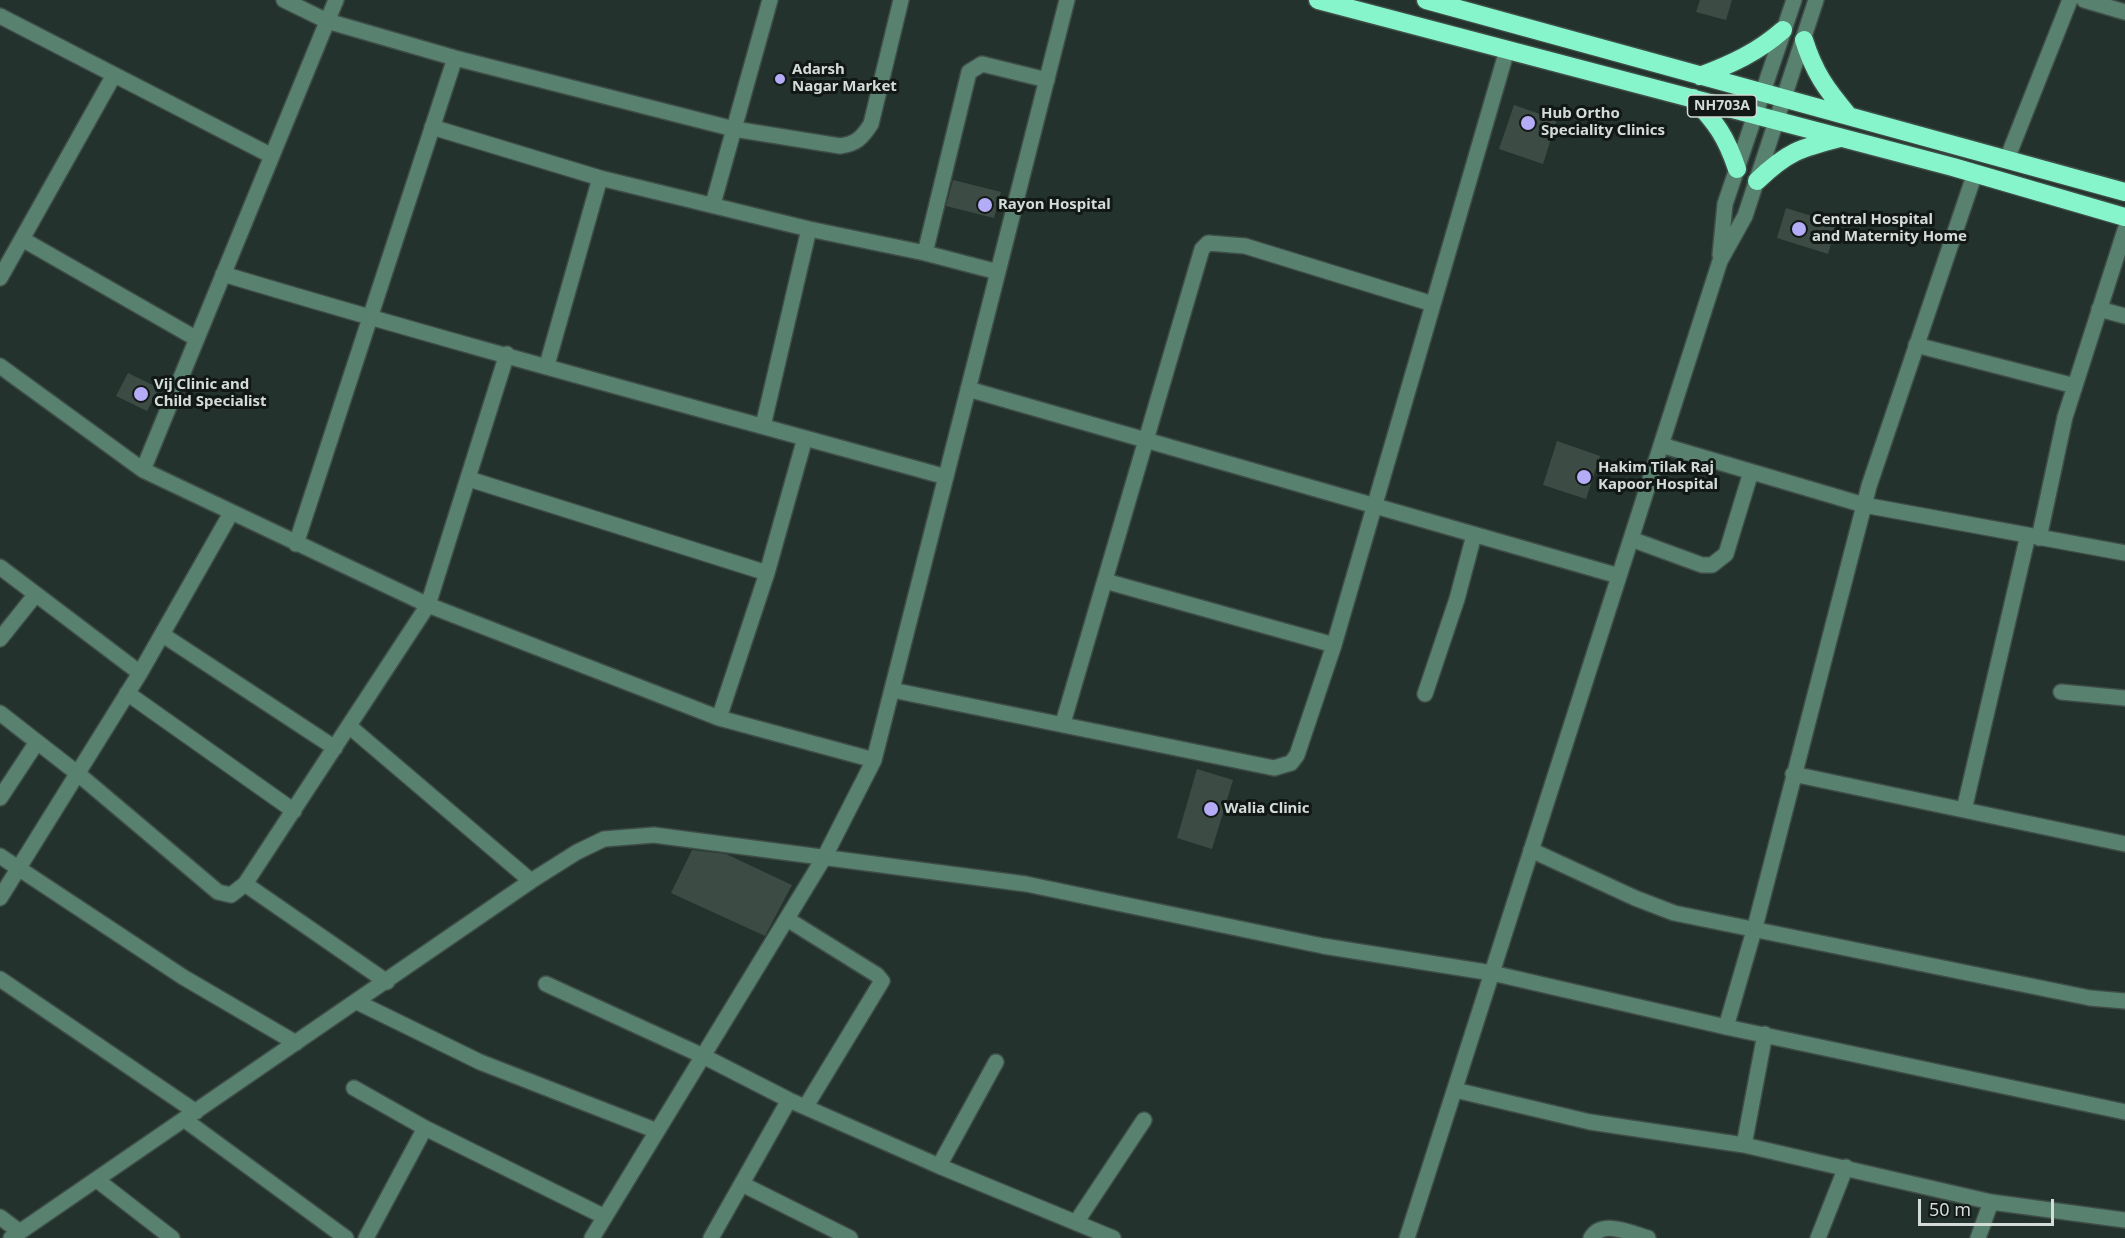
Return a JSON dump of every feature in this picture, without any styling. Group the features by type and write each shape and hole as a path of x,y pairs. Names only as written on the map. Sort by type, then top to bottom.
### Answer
{"highway":[{"name":"NH703A","path":"1318,0 1975,173 2125,217"},
{"name":"NH703A","path":"1430,0 2125,192"},
{"path":"1700,76 1738,61 1764,47 1783,30"},
{"path":"1804,40 1817,75 1849,115"},
{"path":"1692,98 1718,125 1728,142 1737,169"},
{"path":"1757,181 1779,159 1800,148 1842,138"}],"street":[{"path":"284,0 327,21 455,58 734,129 840,146 853,144 862,137 871,124 901,0"},
{"path":"143,470 336,0"},
{"path":"712,204 770,0"},
{"path":"592,1238 825,856 874,760 1067,0"},
{"path":"1720,261 1725,204 1794,0"},
{"path":"1407,1238 1720,261 1745,216 1816,0"},
{"path":"2007,159 2070,0"},
{"path":"2084,0 2125,12"},
{"path":"0,16 272,156"},
{"path":"892,690 1063,723 1274,768 1292,763 1297,755 1334,645 1507,50"},
{"path":"296,544 368,318 455,58"},
{"path":"925,253 972,69 982,64 1047,80"},
{"path":"0,278 114,75"},
{"path":"432,127 600,178 998,272"},
{"path":"1725,1027 1755,927 1864,505 1975,173"},
{"path":"547,365 600,178"},
{"path":"763,426 809,229"},
{"path":"1964,810 2065,417 2125,230"},
{"path":"22,239 197,339"},
{"path":"1063,723 1202,249 1208,243 1245,246 1433,304"},
{"path":"223,274 368,318 547,365 946,477"},
{"path":"2099,309 2125,316"},
{"path":"1916,345 2075,386"},
{"path":"0,713 77,772 218,892 231,895 245,884 428,605 507,354"},
{"path":"0,366 143,470 428,605 718,718 874,760"},
{"path":"968,389 1619,576"},
{"path":"718,718 767,573 805,438"},
{"path":"1661,445 1864,505 2125,553"},
{"path":"1631,539 1702,565 1719,561 1726,554 1752,472"},
{"path":"469,479 767,573"},
{"path":"0,898 140,672 231,513"},
{"path":"1425,694 1457,599 1474,535"},
{"path":"0,567 140,672"},
{"path":"1105,581 1334,645"},
{"path":"0,639 36,594"},
{"path":"162,635 335,748"},
{"path":"2061,692 2125,698"},
{"path":"127,693 294,811"},
{"path":"349,726 531,881"},
{"path":"0,798 37,742"},
{"path":"1793,774 2125,844"},
{"path":"0,1217 16,1235 531,881 577,852 604,839 629,835 654,835 825,856 1026,884 1323,946 1492,973 1725,1027 2125,1112"},
{"path":"1531,850 1635,898 1674,913 1755,927 2090,998 2125,1001"},
{"path":"0,856 174,972 296,1043"},
{"path":"245,884 387,982"},
{"path":"787,919 877,975 882,981 806,1106"},
{"path":"0,979 191,1116 346,1238"},
{"path":"546,984 703,1056 789,1100 939,1166 1077,1221 1113,1238"},
{"path":"357,1002 480,1062 657,1131"},
{"path":"1744,1145 1765,1034"},
{"path":"939,1166 996,1062"},
{"path":"354,1088 425,1128 605,1217"},
{"path":"1455,1090 1590,1122 1744,1145 1991,1202 2125,1220"},
{"path":"711,1238 789,1100"},
{"path":"1077,1221 1144,1120"},
{"path":"366,1238 425,1128"},
{"path":"1818,1238 1846,1167"},
{"path":"97,1180 172,1238"},
{"path":"742,1184 827,1233 850,1238"},
{"path":"1978,1238 1991,1202"},
{"path":"1591,1238 1596,1230 1604,1228 1648,1238"}],"building":[{"path":"1700,0 1732,0 1726,20 1696,12"},
{"path":"1514,105 1557,120 1543,164 1499,149"},
{"path":"953,180 1001,192 994,218 946,206"},
{"path":"1786,208 1837,224 1828,254 1777,238"},
{"path":"128,373 159,388 147,411 116,396"},
{"path":"1557,441 1600,456 1586,499 1543,485"},
{"path":"1197,769 1233,780 1212,849 1177,838"},
{"path":"692,850 726,854 792,885 765,936 671,893"}],"place":[{"name":"Adarsh Nagar Market","path":"780,79"},
{"name":"Hub Ortho Speciality Clinics","path":"1528,123"},
{"name":"Rayon Hospital","path":"985,205"},
{"name":"Central Hospital and Maternity Home","path":"1799,229"},
{"name":"Vij Clinic and Child Specialist","path":"141,394"},
{"name":"Hakim Tilak Raj Kapoor Hospital","path":"1584,477"},
{"name":"Walia Clinic","path":"1211,809"}]}
